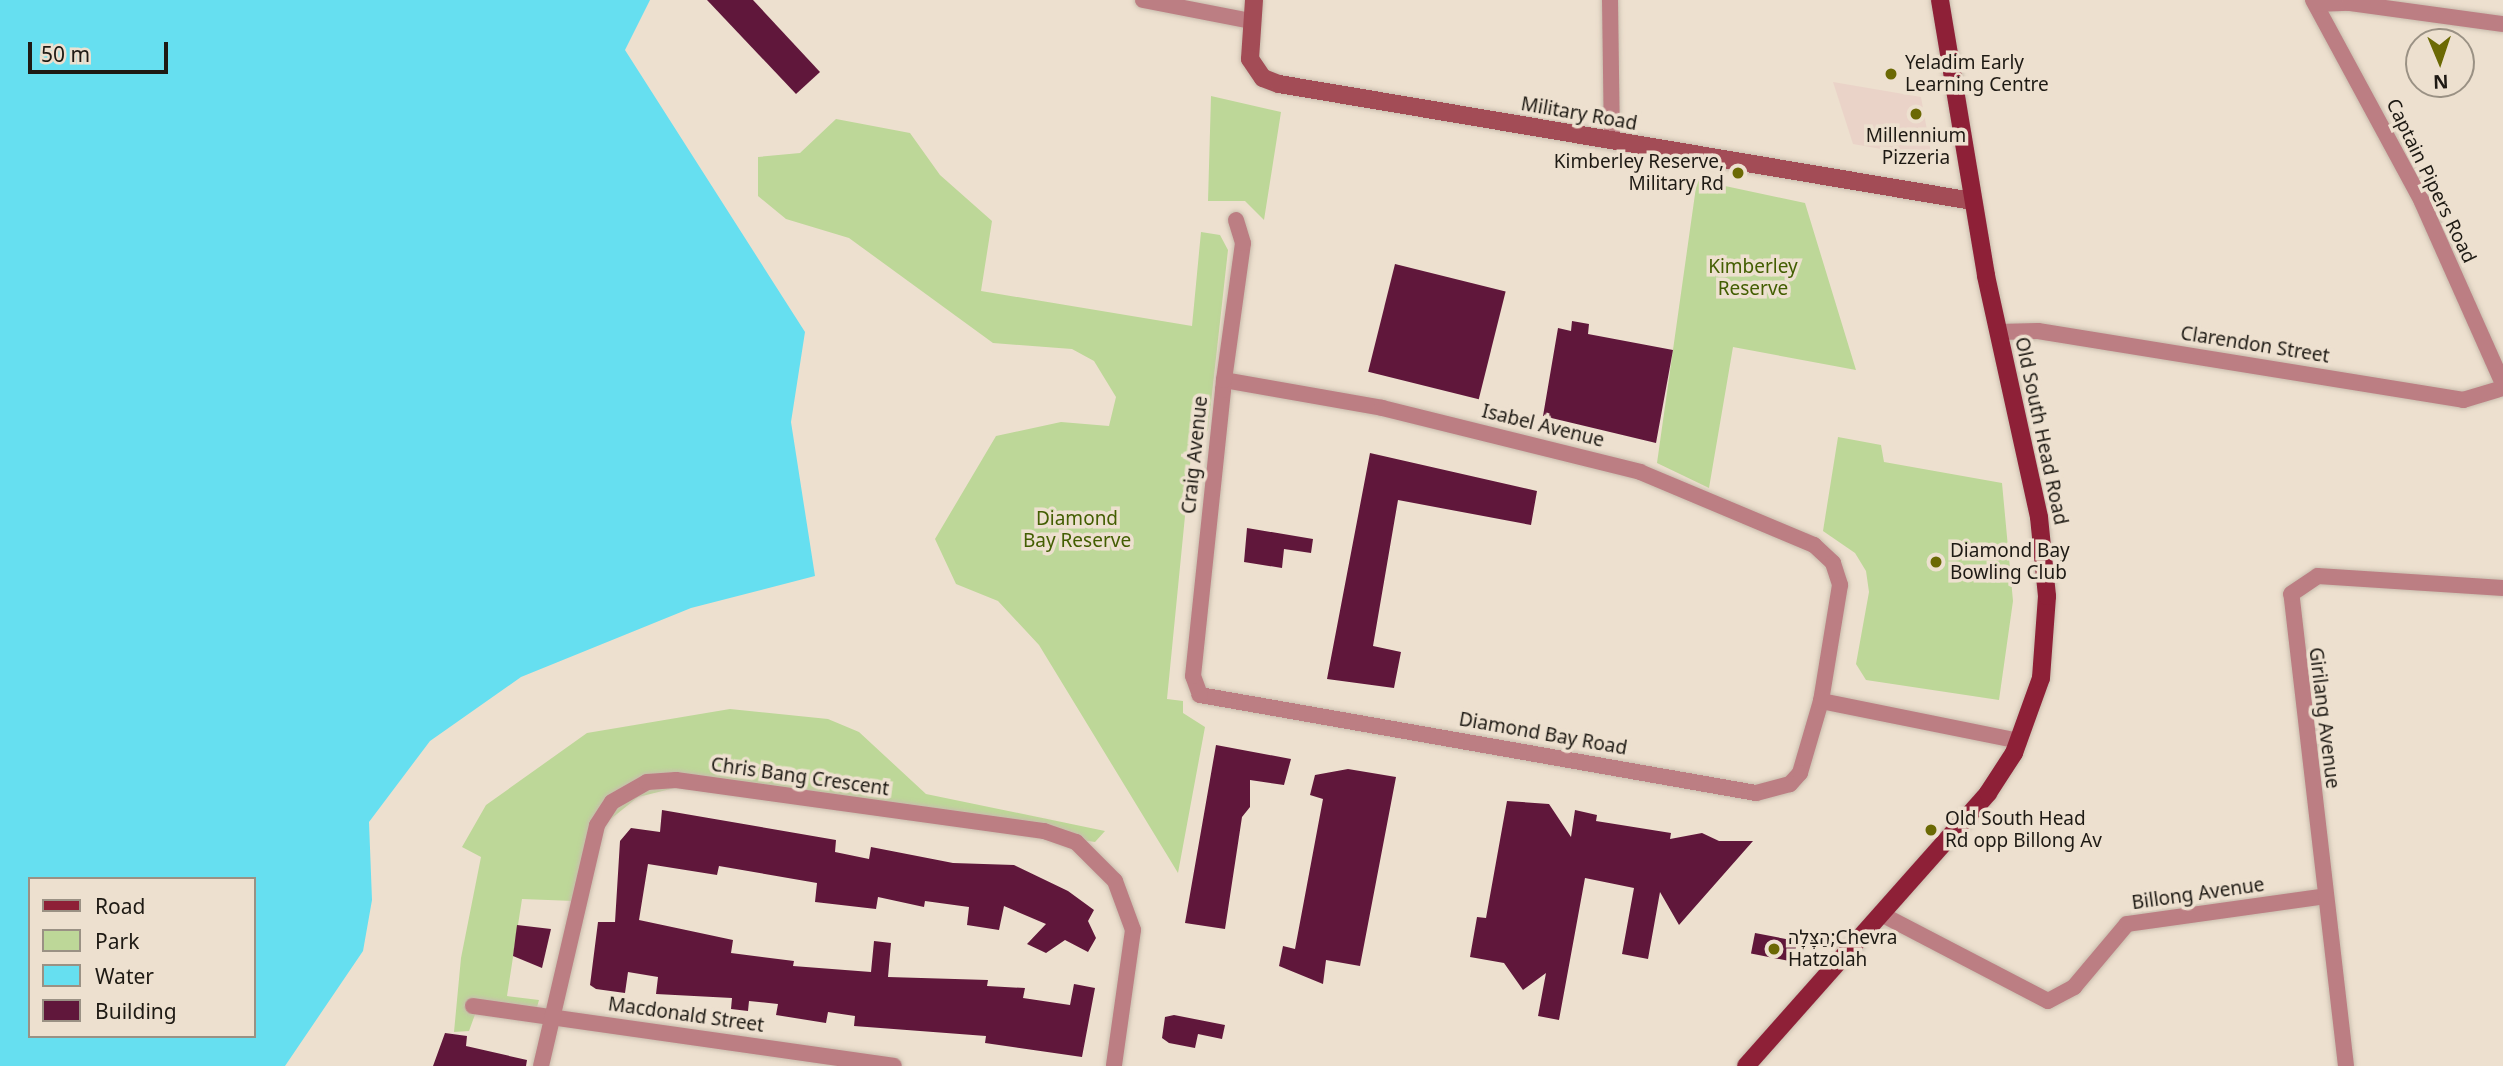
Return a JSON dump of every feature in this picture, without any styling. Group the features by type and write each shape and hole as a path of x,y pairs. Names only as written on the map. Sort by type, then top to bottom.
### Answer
{"main road":[{"name":"Old South Head Road","path":"1746,1066 1988,793 2019,741 2044,656 2046,562 1972,201 1940,0"}],"street":[{"path":"1143,0 1251,21"},
{"name":"Military Road","path":"1254,0 1251,21 1253,68 1279,84 1972,201"},
{"path":"1610,0 1612,141"},
{"path":"2314,2 2349,3 2503,24"},
{"name":"Captain Pipers Road","path":"2314,2 2421,202 2503,386"},
{"name":"Craig Avenue","path":"1200,695 1193,676 1224,380 1243,243 1236,220"},
{"name":"Clarendon Street","path":"1998,332 2038,331 2463,400 2503,386"},
{"name":"Isabel Avenue","path":"1224,380 1382,408 1640,472 1814,545 1833,563"},
{"name":"Diamond Bay Road","path":"1200,695 1756,793 1790,784 1800,773 1821,702 1840,585 1833,563"},
{"name":"Girilang Avenue","path":"2346,1066 2291,594 2318,576 2503,588"},
{"path":"1821,702 2019,741"},
{"name":"Chris Bang Crescent","path":"541,1066 597,825 612,802 648,782 676,780 1044,831 1076,842 1115,881 1133,930 1134,956 1114,1066"},
{"name":"Billong Avenue","path":"1881,914 2048,1001 2074,987 2127,924 2325,897"},
{"name":"Macdonald Street","path":"472,1006 894,1066"}],"shaded area":[{"path":"1833,82 1921,97 1932,158 1853,144"}],"green space":[{"path":"1211,96 1281,112 1264,220 1245,201 1208,201"},
{"name":"Diamond Bay Reserve","path":"836,119 910,133 940,175 992,221 981,291 1192,326 1201,232 1220,235 1228,250 1208,430 1191,455 1167,699 1183,701 1183,713 1205,727 1178,873 1039,645 998,601 956,584 935,539 996,436 1061,422 1109,426 1116,397 1094,361 1072,349 993,343 849,238 786,219 758,196 758,157 800,153"},
{"name":"Kimberley Reserve","path":"1697,180 1805,203 1856,370 1733,347 1709,488 1657,463"},
{"name":"Diamond Bay Bowling Club","path":"1838,437 1881,445 1884,462 2002,483 2013,601 1999,700 1866,680 1856,664 1869,592 1866,571 1855,553 1823,531"},
{"path":"730,709 828,719 859,732 926,794 1105,831 1095,842 691,784 638,797 597,830 574,901 522,899 507,996 539,1000 535,1014 477,1009 469,1031 454,1032 461,958 481,857 462,847 486,805 587,733"}],"water":[{"path":"0,0 650,0 625,50 805,332 791,422 815,576 691,608 521,677 430,741 369,822 372,900 363,951 285,1066 0,1066"}],"building":[{"path":"707,0 753,0 820,72 796,94"},
{"path":"1395,264 1506,292 1479,399 1368,372"},
{"path":"1572,321 1589,324 1588,334 1673,350 1656,443 1543,416 1558,328 1571,331"},
{"path":"1370,453 1537,491 1531,525 1398,500 1373,646 1401,652 1394,688 1327,679"},
{"path":"1247,528 1313,539 1311,553 1284,549 1282,568 1244,562"},
{"path":"1216,745 1291,759 1284,785 1250,780 1250,807 1242,817 1225,929 1185,923"},
{"path":"1348,769 1396,777 1360,966 1326,960 1323,984 1279,966 1283,946 1295,949 1323,799 1310,795 1315,775"},
{"path":"1507,801 1549,804 1571,837 1575,810 1597,815 1596,821 1671,833 1670,839 1702,833 1719,841 1753,841 1679,925 1660,892 1648,959 1622,954 1634,888 1585,878 1559,1020 1538,1016 1546,973 1523,990 1504,963 1470,957 1477,917 1486,918"},
{"path":"662,810 836,840 835,852 869,859 871,847 953,863 1014,865 1068,891 1094,910 1088,921 1096,938 1088,952 1065,940 1046,953 1027,944 1046,924 1004,906 999,930 967,925 969,907 925,901 924,907 878,897 876,909 815,902 817,883 719,866 717,875 648,864 639,920 733,940 731,953 794,961 793,966 871,972 874,941 891,943 888,977 988,980 987,986 1025,988 1023,998 1070,1005 1074,984 1095,988 1082,1057 985,1043 986,1036 854,1026 855,1016 828,1012 826,1023 776,1015 778,1004 749,1001 748,1011 731,1009 732,998 656,994 658,977 628,972 625,993 596,989 590,985 598,922 615,922 620,841 631,828 660,832"},
{"path":"517,925 551,929 542,968 513,956"},
{"name":"הַצָּלָה;Chevra Hatzolah","path":"1755,933 1797,941 1793,962 1751,954"},
{"path":"1174,1015 1225,1025 1222,1039 1198,1034 1195,1048 1169,1043 1162,1038 1165,1017"},
{"path":"445,1033 467,1036 466,1046 527,1060 526,1066 433,1066"}],"place":[{"name":"Yeladim Early Learning Centre","path":"1891,74"},
{"name":"Millennium Pizzeria","path":"1916,114"},
{"name":"Kimberley Reserve, Military Rd","path":"1738,173"},
{"name":"Diamond Bay Bowling Club","path":"1936,562"},
{"name":"Old South Head Rd opp Billong Av","path":"1931,830"},
{"name":"הַצָּלָה;Chevra Hatzolah","path":"1774,949"}]}
